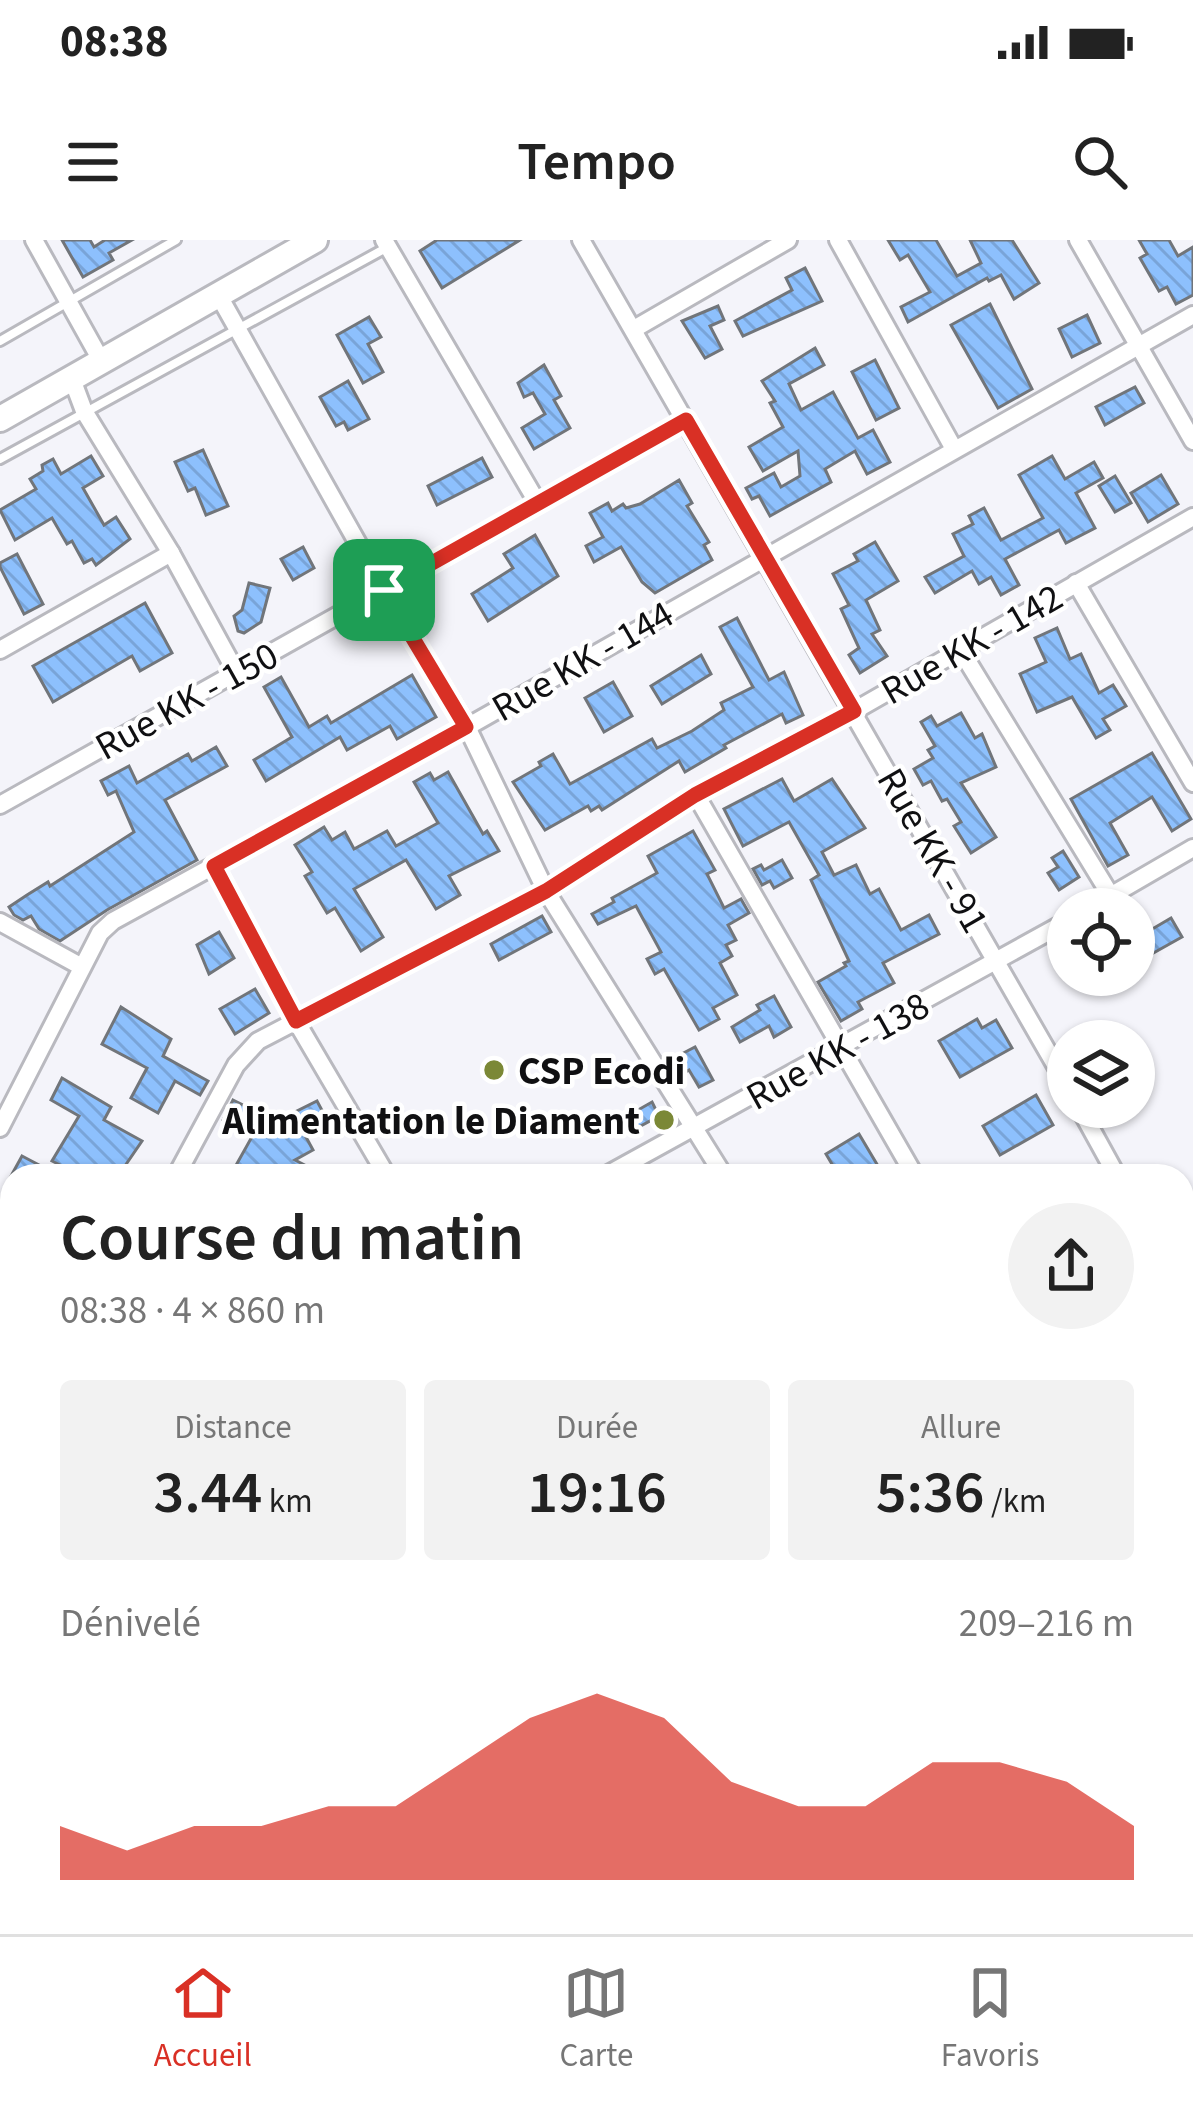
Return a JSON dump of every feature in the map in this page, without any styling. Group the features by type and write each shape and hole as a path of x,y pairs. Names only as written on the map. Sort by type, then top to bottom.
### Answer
{"main road":[{"path":"0,419 315,240"}],"street":[{"path":"34,240 102,362"},
{"name":"Rue KK - 91","path":"580,240 1047,1050"},
{"path":"634,329 788,240"},
{"path":"838,240 954,449"},
{"path":"1078,240 1193,440"},
{"path":"386,244 537,502"},
{"path":"219,296 466,727 546,891 717,1164"},
{"name":"Rue KK - 144","path":"2,1119 106,926 1193,315"},
{"path":"72,379 84,411 171,553 236,672"},
{"name":"Rue KK - 150","path":"0,805 686,420"},
{"name":"Rue KK - 142","path":"183,1164 246,1051 546,891 695,795 854,711 1193,517"},
{"path":"0,650 171,553"},
{"path":"1076,583 1193,784"},
{"path":"960,650 1106,888"},
{"path":"695,795 908,1164"},
{"path":"1125,888 1193,848"},
{"path":"214,866 296,1021 380,1164"},
{"path":"0,922 82,967"},
{"name":"Rue KK - 138","path":"628,1164 1047,933"},
{"path":"1091,1128 1111,1164"}],"lane":[{"path":"0,341 176,240"},
{"path":"0,459 386,244"}],"building":[{"path":"62,240 90,240 94,247 105,240 132,240 109,253 113,260 83,277"},
{"path":"437,240 520,240 442,288 420,251"},
{"path":"888,240 936,240 957,276 981,263 970,240 1012,240 1039,283 1014,299 1001,275 987,278 908,322 901,307 930,292 908,255 900,260"},
{"path":"1139,240 1169,240 1178,256 1193,247 1193,295 1176,304 1167,287 1159,291 1140,258 1147,254"},
{"path":"805,268 822,301 743,336 735,321 792,290 786,278"},
{"path":"990,304 1032,389 998,408 951,325"},
{"path":"718,306 724,320 710,326 722,349 705,358 682,321"},
{"path":"1087,315 1100,343 1072,357 1059,329"},
{"path":"369,317 381,337 368,344 383,372 363,383 337,335"},
{"path":"815,348 824,365 789,384 801,410 833,392 858,438 873,430 890,462 867,474 855,451 825,469 831,482 770,516 759,496 752,499 746,488 774,473 781,487 800,476 798,451 763,471 749,447 783,427 762,381"},
{"path":"875,360 899,408 876,420 852,372"},
{"path":"544,365 561,396 554,400 570,428 534,449 522,428 545,414 533,393 524,397 518,383"},
{"path":"348,381 369,419 348,430 344,422 336,426 320,397"},
{"path":"1135,387 1144,403 1105,425 1096,407"},
{"path":"203,450 228,506 206,515 195,488 188,491 175,462"},
{"path":"91,456 103,476 83,488 104,525 116,517 130,539 96,565 92,559 84,563 52,518 15,540 0,510 36,489 30,479 43,471 42,465 53,459 61,474"},
{"path":"1052,456 1065,479 1094,462 1103,478 1076,493 1095,528 1066,543 1059,530 1005,559 1019,585 1001,595 991,577 979,584 972,571 935,593 925,577 964,556 953,534 973,524 969,516 984,508 1001,540 1043,518 1019,475"},
{"path":"482,458 492,477 437,505 428,486"},
{"path":"1161,475 1178,504 1148,522 1131,493"},
{"path":"1115,476 1131,503 1115,512 1099,486"},
{"path":"679,480 692,503 687,506 709,542 704,545 712,560 655,593 642,582 621,547 594,562 586,546 603,537 590,513 608,503 612,511 623,504 626,508 640,504"},
{"path":"535,535 558,576 488,621 472,594 513,568 504,554"},
{"path":"875,542 898,581 866,600 880,630 872,634 887,656 860,673 849,655 859,648 841,609 849,605 833,574 858,561 854,554"},
{"path":"303,547 314,568 293,580 281,559"},
{"path":"17,554 43,604 24,614 0,567"},
{"path":"249,583 270,588 261,622 244,633 238,631 234,616 242,610"},
{"path":"145,603 172,653 140,671 132,656 53,702 33,666"},
{"path":"737,618 769,680 784,672 803,715 786,723 782,714 685,772 679,761 602,810 599,806 591,811 588,806 545,830 513,782 541,766 539,762 553,754 570,784 652,739 657,748 692,731 724,710 721,703 753,687 720,627"},
{"path":"1057,628 1070,659 1081,654 1099,693 1113,685 1126,706 1103,719 1110,730 1096,738 1072,697 1037,712 1020,674 1046,662 1035,638"},
{"path":"701,655 711,674 662,704 651,686"},
{"path":"412,675 436,717 397,739 390,726 347,750 340,737 266,781 254,760 292,737 264,687 281,677 309,727 327,716 331,723"},
{"path":"613,682 632,716 604,732 585,698"},
{"path":"961,713 975,738 982,734 996,767 961,783 996,837 971,853 954,826 961,822 947,799 942,801 931,781 923,785 914,769 933,758 928,750 935,746 921,722 931,716 937,726"},
{"path":"216,747 227,766 165,800 197,860 60,941 39,929 31,916 23,920 14,915 9,907 134,832 116,791 108,795 101,781 129,766 137,783 188,754 192,761"},
{"path":"1152,753 1191,819 1172,831 1152,797 1110,823 1128,855 1108,866 1071,799"},
{"path":"448,772 483,834 487,831 499,851 449,876 460,895 436,909 406,860 354,889 383,937 361,951 335,908 327,913 305,876 312,872 295,845 324,827 332,840 345,832 354,849 387,831 396,846 438,823 414,782 430,773 434,780"},
{"path":"782,779 794,801 832,779 865,828 822,852 834,875 856,865 870,894 879,889 901,930 929,915 939,934 883,963 894,983 858,1002 862,1009 841,1021 818,982 849,961 811,880 819,875 789,822 743,846 724,809"},
{"path":"693,831 715,870 707,874 724,908 741,899 749,913 728,925 736,940 726,945 732,956 720,963 737,995 713,1008 719,1019 699,1030 664,969 655,974 647,959 661,952 636,906 598,924 592,914 657,873 648,856"},
{"path":"1063,851 1079,877 1058,888 1048,873 1058,867 1052,858"},
{"path":"782,860 792,878 774,888 770,881 762,885 753,869 761,865 764,870"},
{"path":"542,916 551,932 499,960 491,944"},
{"path":"1171,918 1182,937 1155,952 1155,927"},
{"path":"219,932 234,958 209,974 197,945"},
{"path":"255,989 269,1013 235,1034 220,1009"},
{"path":"774,996 791,1027 774,1037 769,1026 740,1042 732,1027"},
{"path":"121,1007 171,1039 163,1056 208,1081 200,1095 175,1081 158,1113 131,1098 147,1068 102,1044"},
{"path":"977,1019 982,1028 996,1020 1012,1048 960,1077 939,1041"},
{"path":"695,1047 713,1080 699,1087 689,1070 677,1077 668,1061"},
{"path":"62,1078 111,1107 104,1120 142,1141 126,1164 58,1164 52,1161 79,1116 51,1100"},
{"path":"1036,1095 1047,1114 1048,1128 1000,1155 983,1126"},
{"path":"233,1100 287,1127 283,1118 317,1101 324,1114 300,1126 313,1150 295,1160 303,1164 237,1164 253,1135 223,1120"},
{"path":"652,1102 659,1116 624,1135 617,1122"},
{"path":"859,1134 877,1164 832,1164 826,1154"}],"place":[{"name":"CSP Ecodi","path":"494,1070"},
{"name":"Alimentation le Diament","path":"664,1120"}],"route":[{"path":"686,420 854,711 695,795 546,891 296,1021 214,866 466,727 384,590 686,420"}]}
